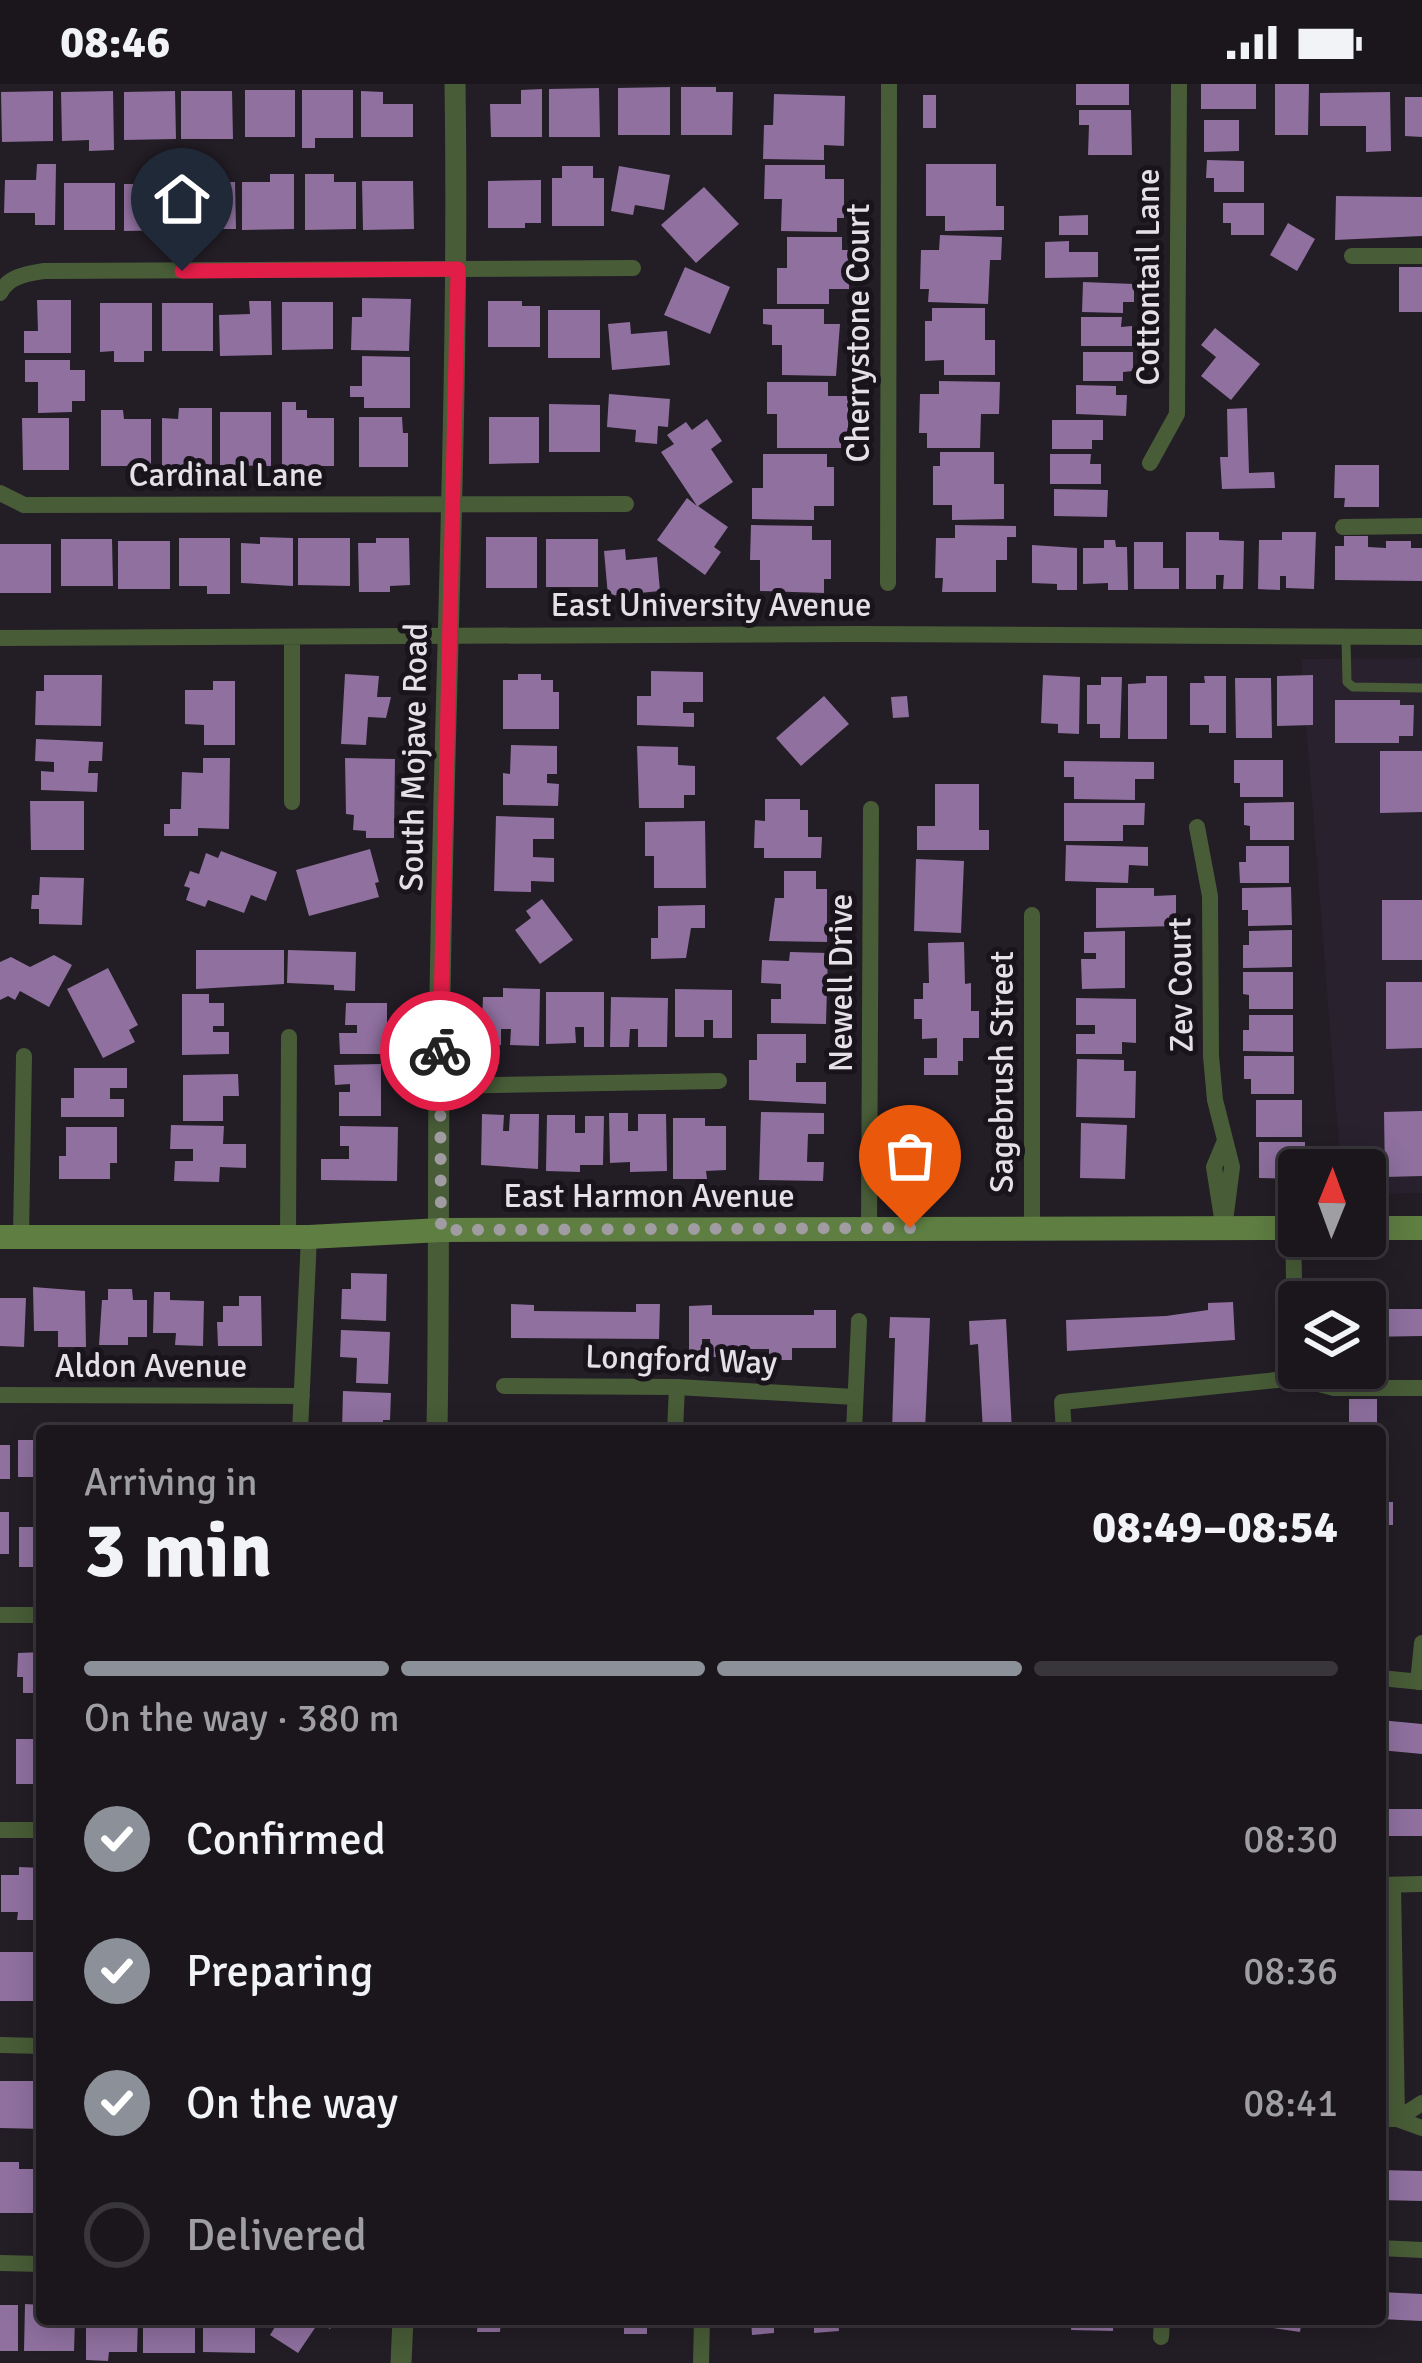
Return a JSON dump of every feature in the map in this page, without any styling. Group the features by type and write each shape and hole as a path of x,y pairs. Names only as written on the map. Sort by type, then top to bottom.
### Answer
{"main road":[{"name":"East Harmon Avenue","path":"10,1238 298,1238 441,1230 1278,1228"},
{"path":"1386,1228 1422,1228"}],"street":[{"name":"South Mojave Road","path":"437,1425 439,1086 458,269 455,84"},
{"name":"Cherrystone Court","path":"888,583 889,84"},
{"name":"Cottontail Lane","path":"1150,463 1177,414 1178,84"},
{"path":"1352,256 1422,256"},
{"path":"3,289 22,274 44,271 634,268"},
{"name":"Cardinal Lane","path":"1,495 24,505 626,504"},
{"path":"1343,526 1422,526"},
{"path":"292,637 292,802"},
{"name":"East University Avenue","path":"0,638 1422,638"},
{"name":"Newell Drive","path":"869,1228 872,809"},
{"name":"Zev Court","path":"1197,827 1210,896 1211,1056 1224,1143 1214,1167 1214,1183 1224,1229"},
{"name":"Sagebrush Street","path":"1032,915 1032,1229"},
{"path":"290,1037 300,1425"},
{"path":"10,1238 24,1056"},
{"path":"439,1086 719,1081"},
{"path":"854,1425 860,1322"},
{"path":"1064,1425 1062,1402 1278,1380"},
{"name":"Longford Way","path":"504,1386 677,1387 855,1397"},
{"path":"675,1425 677,1387"},
{"path":"1386,1388 1422,1388"},
{"name":"Aldon Avenue","path":"0,1395 302,1396"},
{"path":"0,1615 36,1615"},
{"path":"1386,1679 1420,1682 1422,1643"},
{"path":"0,1830 36,1830"},
{"path":"1389,2119 1387,1885 1422,1884"},
{"path":"0,2045 36,2045"},
{"path":"1389,2119 1422,2103"},
{"path":"1389,2119 1422,2128"},
{"path":"1386,2248 1422,2250"},
{"path":"0,2264 36,2264"},
{"path":"401,2363 403,2325"},
{"path":"701,2325 701,2363"}],"lane":[{"path":"1346,638 1347,682 1353,687 1422,688"}],"shaded area":[{"path":"1422,658 1422,1193 1386,1194 1386,1149 1339,1149 1301,659"}],"building":[{"path":"1076,84 1129,84 1129,105 1076,105"},
{"path":"1201,84 1256,84 1256,109 1201,109"},
{"path":"1275,84 1309,84 1308,135 1275,135"},
{"path":"670,87 670,135 618,135 618,88"},
{"path":"681,87 733,92 732,135 681,135"},
{"path":"599,88 600,137 549,137 549,89"},
{"path":"542,89 542,137 491,137 490,104 521,104 521,90"},
{"path":"245,90 295,90 295,137 245,137"},
{"path":"302,90 353,90 353,138 315,138 315,148 302,148"},
{"path":"53,91 53,141 2,142 1,92"},
{"path":"113,91 114,150 89,151 89,140 62,141 61,92"},
{"path":"175,91 176,139 124,140 124,92"},
{"path":"181,91 232,91 233,139 181,139"},
{"path":"361,91 383,92 383,104 413,104 413,137 361,137"},
{"path":"1390,92 1391,151 1366,152 1366,126 1320,126 1320,93"},
{"path":"774,94 845,96 844,146 824,145 824,160 763,159 764,125 773,125"},
{"path":"923,95 936,95 936,128 923,128"},
{"path":"1405,97 1422,97 1422,137 1405,136"},
{"path":"1079,110 1131,110 1132,155 1088,155 1089,125 1079,125"},
{"path":"1204,120 1239,120 1239,151 1204,152"},
{"path":"1207,160 1244,161 1244,192 1214,192 1214,178 1206,178"},
{"path":"37,164 56,164 55,225 35,225 35,213 4,213 5,180 36,180"},
{"path":"926,164 996,164 996,206 1004,206 1004,230 945,231 945,216 926,216"},
{"path":"765,165 825,165 825,179 844,179 844,218 837,218 837,232 781,231 782,199 764,199"},
{"path":"562,166 593,166 593,178 604,178 604,226 552,226 552,178 562,178"},
{"path":"619,166 670,175 664,210 635,205 633,215 611,211"},
{"path":"185,173 207,173 207,182 235,182 236,229 185,229"},
{"path":"270,174 294,174 294,229 242,230 242,182 270,182"},
{"path":"305,174 334,174 334,182 356,182 356,229 305,230"},
{"path":"541,180 541,223 488,228 488,181"},
{"path":"362,181 413,181 414,229 363,230"},
{"path":"64,183 115,183 115,230 64,230"},
{"path":"124,184 175,184 176,230 124,231"},
{"path":"704,187 739,224 696,263 661,225"},
{"path":"1336,196 1422,197 1422,236 1335,240"},
{"path":"1223,203 1264,203 1264,235 1231,235 1231,223 1223,223"},
{"path":"1088,215 1088,235 1059,235 1059,216"},
{"path":"1288,223 1315,239 1297,271 1270,255"},
{"path":"940,235 1002,237 1001,260 990,260 988,304 928,302 929,289 920,289 921,250 939,250"},
{"path":"787,237 842,237 842,250 849,250 849,289 829,289 829,304 777,304 777,268 787,268"},
{"path":"1069,241 1069,252 1098,252 1098,277 1045,278 1045,242"},
{"path":"685,267 730,287 710,334 664,315"},
{"path":"1399,267 1422,267 1422,312 1399,312"},
{"path":"1083,282 1134,284 1134,302 1123,302 1123,313 1082,312"},
{"path":"362,298 411,299 409,351 351,350 352,317 362,317"},
{"path":"37,300 71,300 71,353 24,353 24,331 38,331"},
{"path":"249,301 271,301 272,355 220,356 219,315 250,314"},
{"path":"488,301 540,306 540,347 488,347"},
{"path":"282,302 333,302 333,349 282,350"},
{"path":"100,303 152,303 152,351 144,351 144,362 114,362 114,351 100,352"},
{"path":"162,303 213,303 213,351 162,351"},
{"path":"932,308 985,308 985,340 995,340 995,375 944,375 944,360 925,361 925,321 932,321"},
{"path":"763,309 824,309 824,324 840,324 836,376 782,375 782,345 772,345 772,325 763,324"},
{"path":"548,310 600,310 600,358 548,358"},
{"path":"1081,317 1122,317 1121,327 1132,326 1132,346 1081,346"},
{"path":"630,322 631,334 667,331 670,365 612,370 608,324"},
{"path":"1215,328 1260,364 1231,400 1201,376 1216,357 1201,345"},
{"path":"1083,352 1133,352 1133,371 1123,372 1123,381 1083,381"},
{"path":"362,356 410,357 410,408 364,408 364,397 350,397 350,386 362,386"},
{"path":"25,360 70,360 70,370 85,370 85,401 72,401 72,412 38,413 38,382 25,382"},
{"path":"939,381 1000,382 999,414 981,414 980,448 927,448 927,433 919,433 920,394 939,394"},
{"path":"767,382 828,382 828,396 848,396 848,435 841,435 841,448 777,448 777,414 767,414"},
{"path":"1076,385 1116,386 1116,395 1127,395 1126,416 1076,414"},
{"path":"609,394 670,399 668,427 658,426 657,444 635,442 636,430 607,427"},
{"path":"282,402 296,402 296,410 307,410 307,418 334,418 334,466 282,466"},
{"path":"549,404 600,405 600,452 549,452"},
{"path":"179,408 212,408 212,466 162,466 162,418 178,419"},
{"path":"1247,408 1249,473 1274,472 1275,488 1222,489 1220,457 1228,457 1227,409"},
{"path":"101,410 123,410 124,419 151,419 151,466 101,466"},
{"path":"220,412 271,412 271,466 220,465"},
{"path":"359,417 402,417 403,433 408,433 408,467 359,467"},
{"path":"489,417 539,417 539,463 489,464"},
{"path":"22,418 69,418 69,470 23,470"},
{"path":"707,419 722,441 711,449 733,482 698,506 728,527 714,547 721,552 705,575 657,540 687,498 697,506 661,452 674,444 667,435 686,422 692,430"},
{"path":"1052,420 1103,420 1103,440 1092,440 1092,449 1052,449"},
{"path":"940,452 994,452 994,484 1004,484 1004,519 952,520 952,505 933,505 933,466 940,466"},
{"path":"763,454 827,454 827,467 834,467 834,506 814,506 814,520 752,519 752,488 763,488"},
{"path":"1050,454 1091,454 1090,464 1101,464 1101,484 1050,484"},
{"path":"1335,465 1379,465 1379,507 1344,507 1345,498 1334,498"},
{"path":"1054,489 1108,490 1107,517 1054,516"},
{"path":"751,525 812,526 812,540 831,540 831,579 824,579 824,593 760,591 760,560 750,560"},
{"path":"955,525 1016,526 1016,537 1007,537 1007,560 996,560 996,592 942,592 943,578 935,578 936,538 955,538"},
{"path":"1186,532 1219,532 1219,540 1244,541 1243,589 1223,589 1224,575 1216,575 1216,589 1186,589"},
{"path":"1282,532 1316,532 1314,589 1286,588 1286,576 1280,576 1280,590 1258,589 1259,540 1282,540"},
{"path":"1344,536 1368,536 1368,547 1411,541 1411,548 1422,548 1422,581 1335,580 1335,546 1344,546"},
{"path":"260,537 293,538 293,586 241,583 241,543 260,544"},
{"path":"486,537 537,537 537,588 486,588"},
{"path":"179,538 230,538 230,594 207,594 207,586 179,586"},
{"path":"298,538 350,538 350,586 298,585"},
{"path":"376,538 409,538 410,585 390,586 390,592 359,592 358,543 376,543"},
{"path":"61,539 112,539 113,586 61,586"},
{"path":"546,539 598,539 598,587 546,587"},
{"path":"1104,540 1127,547 1128,590 1108,590 1108,583 1083,584 1083,548 1104,548"},
{"path":"118,541 170,541 170,589 118,589"},
{"path":"1134,542 1163,542 1163,568 1179,568 1179,589 1134,589"},
{"path":"0,544 51,544 51,593 0,593"},
{"path":"1032,545 1077,548 1077,590 1032,583"},
{"path":"625,549 626,560 657,557 660,591 608,596 604,551"},
{"path":"651,671 703,672 703,702 683,702 683,713 694,713 694,727 637,725 637,696 651,696"},
{"path":"345,674 379,676 377,697 391,697 386,718 368,717 366,745 341,744"},
{"path":"518,674 541,674 541,680 553,680 553,692 559,692 559,729 503,729 503,680 518,680"},
{"path":"44,675 102,675 101,726 35,725 36,691 44,691"},
{"path":"1043,675 1080,677 1079,734 1058,733 1058,724 1041,723"},
{"path":"1313,675 1313,725 1277,726 1277,676"},
{"path":"1146,676 1167,676 1167,739 1128,739 1128,684 1146,683"},
{"path":"1204,676 1226,676 1226,733 1209,733 1209,725 1190,725 1190,683 1205,683"},
{"path":"1101,677 1122,677 1120,738 1100,738 1100,724 1087,724 1087,685 1101,685"},
{"path":"1235,678 1271,678 1272,738 1236,738"},
{"path":"213,681 235,681 235,745 204,745 204,725 185,724 185,690 213,690"},
{"path":"824,696 849,724 801,766 776,738"},
{"path":"907,696 909,717 893,718 891,697"},
{"path":"1335,700 1400,700 1400,705 1414,705 1413,736 1399,736 1399,743 1335,743"},
{"path":"36,739 103,742 102,761 89,761 88,773 98,773 97,792 41,790 41,771 54,772 54,762 35,761"},
{"path":"511,745 557,746 557,774 547,774 547,783 559,784 558,806 503,805 503,773 510,774"},
{"path":"637,746 678,747 678,765 695,766 695,795 684,795 684,808 639,808"},
{"path":"1380,751 1422,751 1422,812 1380,813"},
{"path":"203,758 230,758 229,829 198,828 198,836 164,836 170,809 181,809 182,772 203,773"},
{"path":"345,758 395,759 394,838 366,838 366,831 353,830 354,815 346,814"},
{"path":"1234,760 1283,760 1283,797 1240,797 1240,783 1234,783"},
{"path":"1064,761 1154,762 1154,779 1135,779 1135,800 1074,799 1074,777 1064,777"},
{"path":"935,784 979,784 979,830 989,830 989,850 917,850 917,826 935,826"},
{"path":"765,799 800,799 800,810 808,810 808,837 822,837 821,858 764,858 764,848 754,848 755,820 765,821"},
{"path":"30,801 84,801 84,850 31,850"},
{"path":"1294,802 1294,840 1250,840 1244,803"},
{"path":"1064,803 1145,803 1144,825 1123,825 1123,841 1064,841"},
{"path":"496,816 554,818 554,839 533,839 533,857 554,858 554,882 531,881 531,892 494,891"},
{"path":"705,821 706,888 654,888 654,856 645,856 645,822"},
{"path":"1066,845 1148,847 1148,866 1129,865 1128,883 1065,881"},
{"path":"1246,846 1289,846 1289,883 1240,883 1239,862 1246,862"},
{"path":"370,849 379,897 309,916 296,870"},
{"path":"221,851 277,872 266,901 251,895 244,913 208,900 205,907 186,900 190,888 184,886 190,871 199,874 206,853 218,858"},
{"path":"916,859 964,861 961,933 914,931"},
{"path":"784,871 816,871 816,889 827,889 827,942 769,941 775,898 784,898"},
{"path":"40,877 84,878 82,925 39,924 39,909 31,909 32,895 39,895"},
{"path":"1291,887 1292,925 1248,926 1242,888"},
{"path":"1096,888 1154,888 1154,896 1176,895 1176,926 1096,928"},
{"path":"542,899 573,940 540,964 515,930 531,918 526,911"},
{"path":"1382,900 1422,900 1422,960 1382,960"},
{"path":"705,905 705,928 691,928 686,958 651,959 651,938 658,938 658,906"},
{"path":"1292,930 1292,967 1243,968 1243,945 1249,945 1249,931"},
{"path":"1125,931 1125,988 1082,989 1081,959 1096,959 1096,953 1084,953 1084,932"},
{"path":"964,942 965,984 971,983 971,1011 979,1011 979,1038 963,1038 958,1075 924,1075 924,1058 937,1058 937,1038 922,1039 922,1019 914,1019 914,999 923,999 923,983 929,983 928,943"},
{"path":"196,950 284,950 284,984 196,989"},
{"path":"288,950 356,952 355,991 287,983"},
{"path":"790,952 828,953 826,1024 771,1023 771,999 781,999 781,984 761,983 762,960 789,961"},
{"path":"54,955 72,965 49,1007 20,991 15,1000 8,996 0,1000 0,962 11,957 30,967"},
{"path":"108,968 138,1025 129,1030 135,1042 103,1058 67,989"},
{"path":"1243,972 1293,972 1293,1009 1249,1009"},
{"path":"1386,982 1422,982 1422,1048 1386,1049"},
{"path":"503,988 540,989 539,1046 510,1045 511,1029 501,1029 501,1045 481,1044 483,997 503,997"},
{"path":"675,989 732,990 732,1038 713,1038 713,1020 704,1020 704,1037 675,1037"},
{"path":"546,992 604,992 604,1047 584,1047 584,1027 575,1027 576,1043 546,1044"},
{"path":"182,994 209,994 209,1003 224,1003 224,1026 213,1026 213,1032 229,1032 229,1054 182,1055"},
{"path":"611,997 668,998 667,1047 638,1047 638,1029 630,1029 629,1047 610,1047"},
{"path":"1076,998 1136,999 1136,1043 1122,1042 1122,1054 1076,1054 1076,1034 1095,1034 1095,1025 1076,1025"},
{"path":"346,1003 387,1003 387,1054 340,1054 339,1033 357,1033 357,1025 345,1025"},
{"path":"1249,1015 1293,1015 1293,1052 1243,1051"},
{"path":"757,1034 806,1034 806,1063 796,1063 796,1082 826,1082 826,1104 749,1100 749,1060 757,1060"},
{"path":"1244,1056 1294,1056 1294,1094 1251,1094 1251,1079 1244,1079"},
{"path":"1077,1059 1124,1060 1124,1071 1136,1071 1135,1118 1076,1117"},
{"path":"381,1064 381,1116 339,1116 339,1092 350,1092 350,1084 335,1085 334,1065"},
{"path":"74,1068 127,1068 127,1088 110,1088 110,1099 124,1099 124,1117 61,1117 61,1098 74,1098"},
{"path":"238,1074 239,1096 223,1096 223,1121 183,1121 183,1075"},
{"path":"1256,1100 1302,1100 1302,1137 1256,1137"},
{"path":"1422,1111 1422,1176 1386,1177 1384,1112"},
{"path":"761,1112 824,1113 824,1134 808,1134 807,1162 824,1162 823,1181 759,1180"},
{"path":"609,1113 628,1113 628,1131 638,1131 638,1114 666,1114 667,1171 630,1172 630,1162 610,1163"},
{"path":"482,1114 504,1115 503,1131 509,1131 510,1114 539,1114 538,1169 481,1165"},
{"path":"547,1115 575,1115 575,1133 585,1133 585,1116 604,1116 603,1165 580,1165 580,1172 546,1171"},
{"path":"673,1118 705,1118 705,1126 726,1126 726,1170 706,1171 707,1179 673,1179"},
{"path":"1081,1123 1127,1125 1125,1179 1080,1178"},
{"path":"171,1125 224,1126 223,1144 246,1144 246,1168 220,1167 219,1182 174,1181 175,1161 193,1161 193,1149 170,1149"},
{"path":"340,1126 398,1127 397,1181 321,1180 321,1159 349,1159 349,1146 340,1146"},
{"path":"66,1127 117,1127 117,1163 110,1163 110,1179 59,1179 59,1156 66,1156"},
{"path":"1259,1142 1305,1142 1305,1149 1278,1149 1278,1178 1259,1178"},
{"path":"351,1273 387,1274 386,1321 341,1319 342,1289 351,1289"},
{"path":"33,1287 85,1291 86,1347 58,1347 58,1331 34,1331"},
{"path":"108,1289 132,1289 133,1300 147,1300 147,1337 128,1337 128,1345 99,1345 102,1300 108,1300"},
{"path":"154,1292 170,1292 170,1300 204,1301 203,1346 175,1345 176,1333 153,1333"},
{"path":"239,1296 261,1296 262,1346 218,1346 217,1322 223,1322 223,1306 239,1306"},
{"path":"0,1298 26,1298 24,1347 0,1346"},
{"path":"1233,1302 1235,1340 1067,1351 1066,1320 1166,1316 1208,1310 1208,1303"},
{"path":"511,1304 534,1305 534,1311 636,1312 636,1304 660,1304 659,1339 511,1338"},
{"path":"712,1305 712,1315 814,1315 814,1310 836,1310 836,1348 792,1348 792,1360 769,1360 769,1349 746,1349 742,1357 711,1357 710,1339 702,1339 702,1351 689,1351 689,1306"},
{"path":"1386,1309 1422,1309 1422,1336 1386,1337"},
{"path":"890,1317 930,1318 925,1425 892,1425 895,1338 889,1338"},
{"path":"1006,1319 1012,1425 983,1425 978,1344 970,1345 969,1321"},
{"path":"341,1330 390,1332 388,1384 356,1383 357,1358 340,1357"},
{"path":"343,1391 391,1393 390,1420 383,1420 383,1425 342,1425"},
{"path":"1349,1399 1377,1399 1377,1425 1349,1425"},
{"path":"18,1440 36,1440 36,1477 18,1477"},
{"path":"0,1445 10,1445 10,1479 0,1479"},
{"path":"1386,1502 1393,1502 1393,1525 1386,1525"},
{"path":"0,1512 9,1512 9,1554 0,1554"},
{"path":"19,1527 36,1527 36,1567 19,1567"},
{"path":"36,1652 36,1693 23,1693 23,1677 17,1677 18,1653"},
{"path":"1386,1721 1422,1724 1422,1754 1386,1751"},
{"path":"16,1739 36,1739 36,1784 16,1784"},
{"path":"1386,1809 1422,1809 1422,1836 1386,1836"},
{"path":"19,1867 36,1868 36,1920 17,1920 18,1912 1,1912 1,1875 19,1875"},
{"path":"0,1952 36,1952 34,2001 0,2001"},
{"path":"0,2081 36,2081 36,2129 0,2128"},
{"path":"0,2162 19,2162 19,2169 36,2169 36,2213 0,2213"},
{"path":"1386,2170 1422,2171 1422,2201 1386,2200"},
{"path":"1386,2292 1422,2294 1422,2321 1386,2319"},
{"path":"25,2304 36,2305 36,2325 75,2325 74,2351 24,2351"},
{"path":"0,2305 18,2305 18,2351 0,2351"},
{"path":"86,2325 138,2325 137,2352 109,2352 108,2361 86,2360"},
{"path":"143,2325 195,2325 195,2353 143,2353"},
{"path":"203,2325 255,2325 255,2353 203,2352"},
{"path":"276,2325 317,2325 298,2353 270,2335"},
{"path":"478,2325 501,2325 500,2332 477,2332"},
{"path":"624,2325 647,2325 647,2334 624,2334"},
{"path":"751,2325 794,2325 774,2326 774,2333 752,2335"},
{"path":"814,2325 838,2325 839,2331 814,2333"},
{"path":"1071,2325 1113,2325 1113,2331 1071,2330"},
{"path":"1254,2325 1301,2325 1300,2332"}],"way so far":[{"path":"440,1051 441,1230 910,1228"}],"route":[{"path":"182,271 458,269 440,1051"}]}
